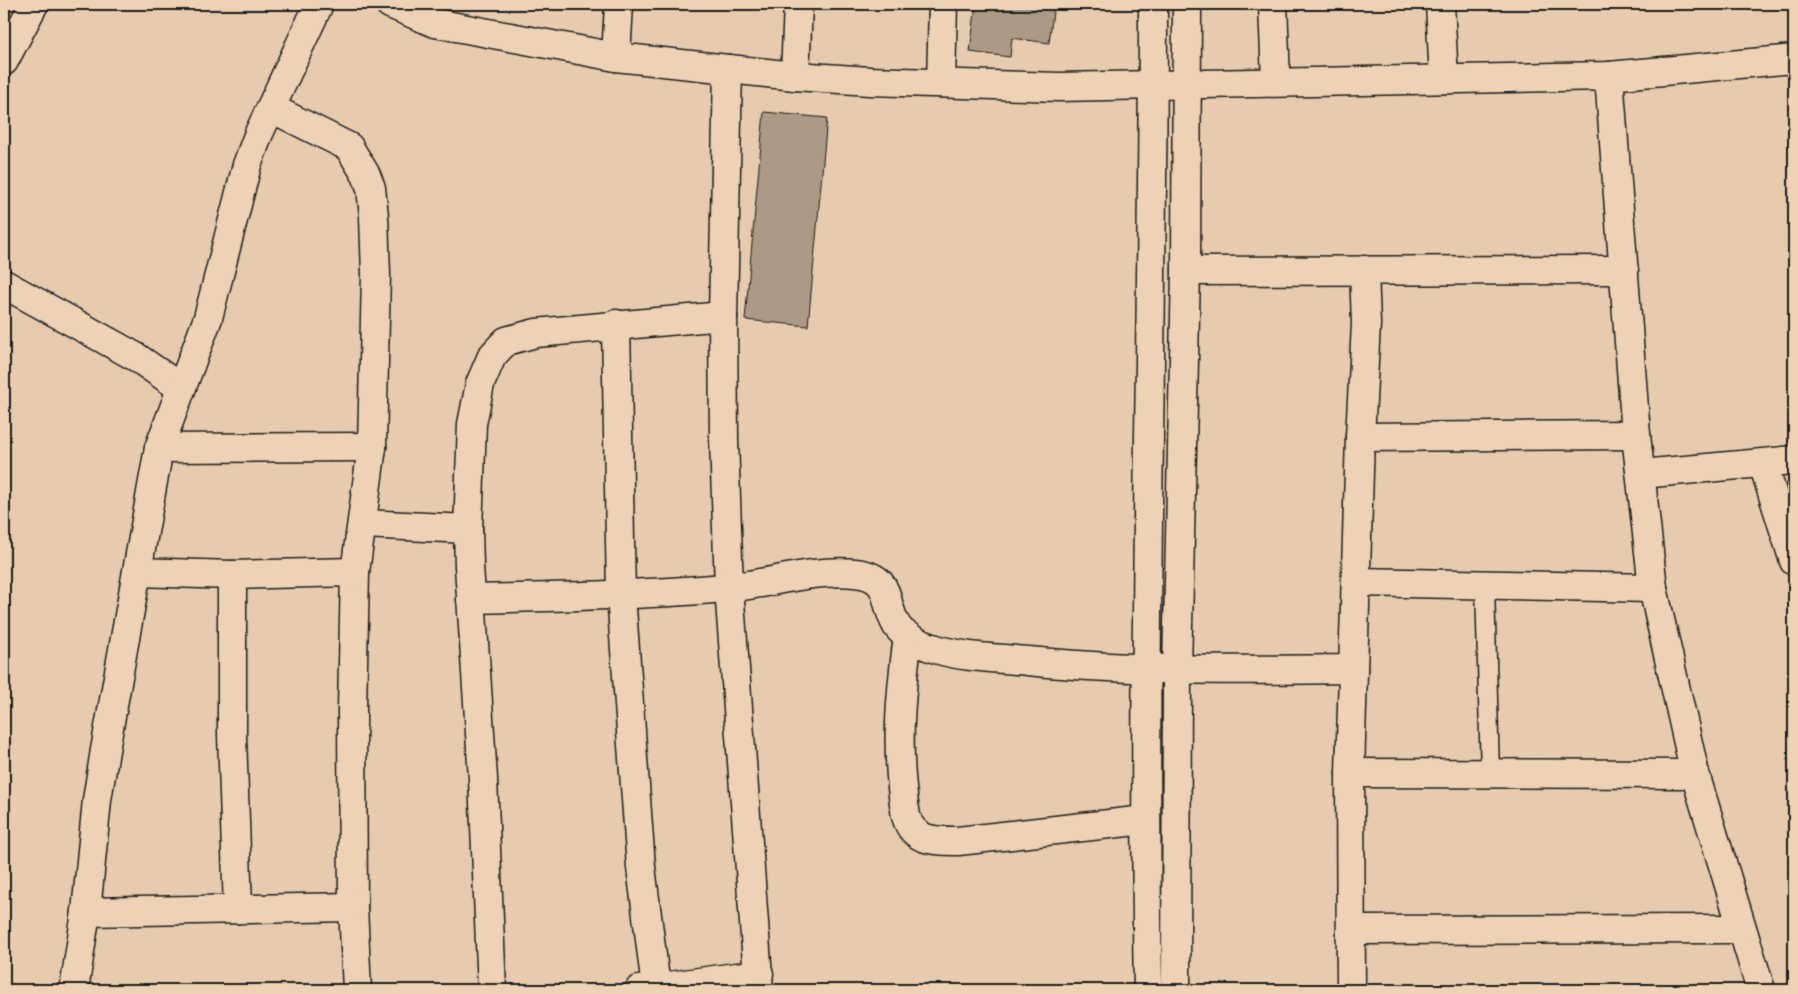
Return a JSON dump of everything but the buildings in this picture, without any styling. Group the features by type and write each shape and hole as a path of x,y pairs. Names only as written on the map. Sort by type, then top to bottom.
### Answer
{"street":[{"path":"4,61 34,4"},
{"path":"74,990 86,912 98,791 159,448 208,318 247,165 270,108 320,4"},
{"path":"390,4 616,57 795,76 942,83 1059,87 1276,81 1609,76 1794,59"},
{"path":"616,57 619,4"},
{"path":"795,76 798,4"},
{"path":"942,83 943,4"},
{"path":"1148,990 1145,670 1153,4"},
{"path":"1176,990 1177,670 1186,271 1187,4"},
{"path":"1273,4 1276,81"},
{"path":"1440,4 1444,79"},
{"path":"616,324 621,595 648,989 759,982 729,588 724,439 723,316 728,69"},
{"path":"1609,76 1636,435 1653,588 1695,774 1761,990"},
{"path":"270,108 349,147 358,159 371,188 376,275 372,447 355,572 352,710 353,907 357,990"},
{"path":"1351,990 1350,773 1360,437 1366,324 1364,270"},
{"path":"1186,271 1624,270"},
{"path":"4,284 136,357 181,388"},
{"path":"492,990 483,779 468,529 472,424 480,384 492,356 506,341 536,333 616,324 723,316"},
{"path":"1360,437 1636,435"},
{"path":"159,448 372,447"},
{"path":"1641,474 1794,460"},
{"path":"1763,464 1794,561"},
{"path":"363,524 468,529"},
{"path":"137,572 232,575 355,572"},
{"path":"471,599 621,595 729,588 812,574 839,572 866,575 877,580 884,588 894,619 900,630 937,650 957,654 1056,664 1145,670 1353,669"},
{"path":"232,575 232,726 238,909"},
{"path":"1356,582 1653,588"},
{"path":"908,636 901,686 898,754 906,816 909,825 920,837 928,840 958,841 1145,820"},
{"path":"1350,773 1695,774"},
{"path":"86,912 353,907"},
{"path":"1352,930 1741,929"}],"lane":[{"path":"1485,585 1490,774"}]}
